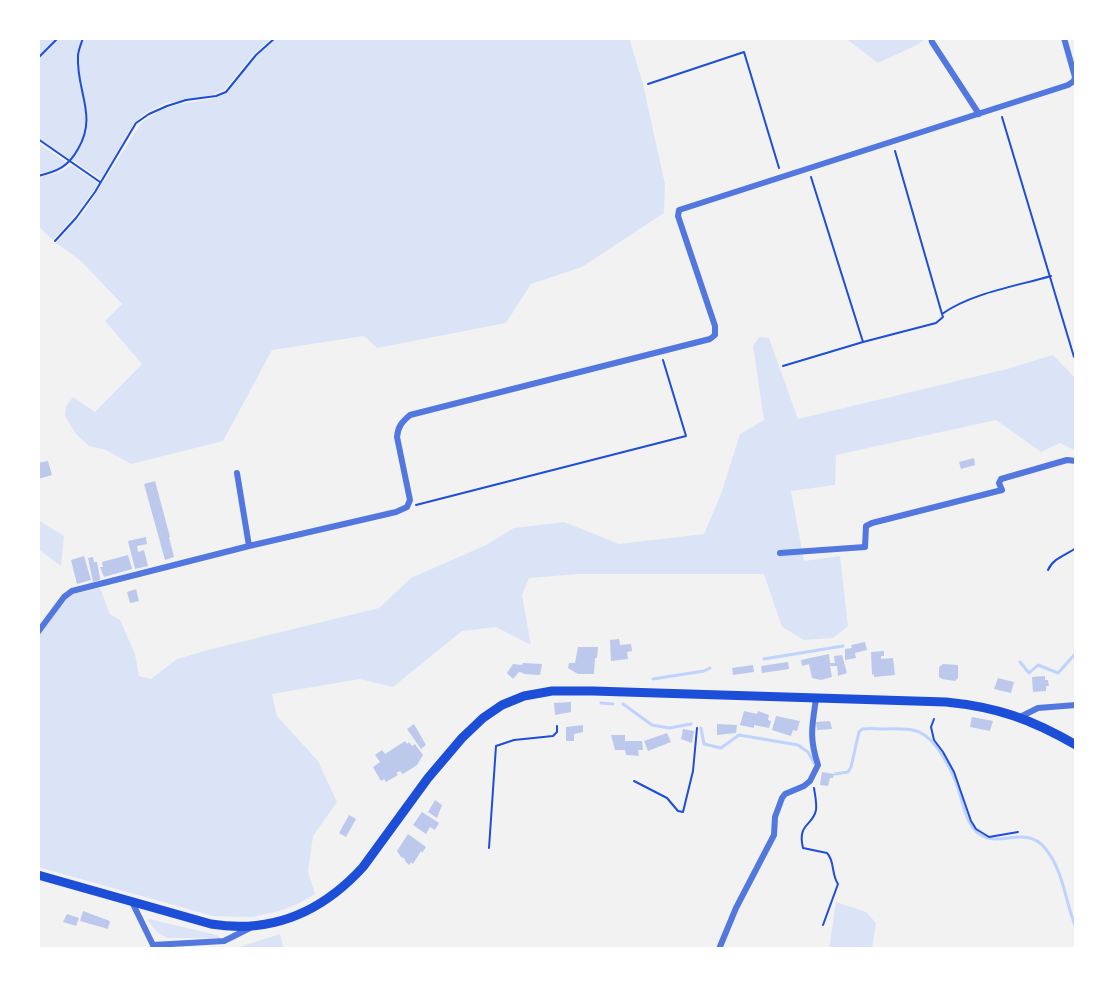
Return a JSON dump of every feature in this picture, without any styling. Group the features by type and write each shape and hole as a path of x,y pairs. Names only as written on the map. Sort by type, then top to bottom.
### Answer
{"main road":[{"path":"38,875 211,924 254,927 289,919 341,889 363,867 428,778 483,718 513,701 537,693 568,691 946,702 981,706 1020,717 1076,745"}],"street":[{"path":"931,38 979,114"},
{"path":"38,632 72,591 407,507 410,500 397,437 402,421 410,415 710,339 715,335 715,326 678,216 679,210 1074,81 1074,68 1064,38"},
{"path":"780,553 865,547 866,526 872,523 1002,490 1001,479 1067,460 1076,461"},
{"path":"237,473 249,546"},
{"path":"719,949 736,908 774,835 775,817 782,798 810,781 818,765 812,746 816,699"},
{"path":"1020,717 1038,708 1076,705"},
{"path":"132,902 151,947 224,941 254,927"}],"path":[{"path":"38,58 58,38"},
{"path":"38,176 67,166 86,136 88,124 80,90 78,56 83,38"},
{"path":"55,241 76,218 101,182 136,123 167,106 226,92 256,55 275,38"},
{"path":"648,84 744,52 781,176"},
{"path":"999,108 1074,357"},
{"path":"38,139 101,182"},
{"path":"783,366 936,323 943,317 892,142"},
{"path":"808,168 863,342"},
{"path":"942,314 981,296 1051,276"},
{"path":"407,507 686,436 661,352"},
{"path":"1048,570 1057,558 1076,548"},
{"path":"934,719 931,727 934,740 954,772 976,829 989,837 1018,832"},
{"path":"489,848 496,746 514,740 553,736 557,726"},
{"path":"634,781 667,798 678,811 683,812 693,771 697,728"},
{"path":"814,784 815,815 802,831 802,845 803,848 830,856 838,884 823,925"}],"shaded area":[{"path":"38,38 272,38 224,90 206,97 165,103 143,115 134,123 101,179 38,138"},
{"path":"277,38 629,38 642,80 665,184 664,213 582,267 531,284 506,323 377,348 364,336 272,350 223,441 131,464 106,450 89,446 76,434 65,416 66,406 73,397 95,412 142,364 105,321 122,304 81,261 56,243 84,212 142,122 163,109 227,93 259,54"},
{"path":"845,38 926,38 878,63"},
{"path":"38,143 66,162 67,164 38,174"},
{"path":"71,165 98,185 53,240 38,226 38,177 59,172"},
{"path":"759,337 769,338 798,419 1053,355 1076,379 1076,451 1060,443 1041,452 996,420 836,455 835,485 791,491 804,561 840,556 848,626 833,638 804,640 782,627 764,574 579,574 529,578 522,595 531,645 496,627 462,631 393,687 360,679 272,694 277,716 318,761 337,802 313,836 308,871 315,894 296,905 253,917 213,916 38,867 38,637 64,601 74,594 100,588 110,614 120,620 135,654 139,676 151,679 177,659 379,608 411,578 486,545 514,528 564,522 619,544 704,534 721,494 740,434 764,420 753,346"},
{"path":"38,520 64,536 61,566 38,549"},
{"path":"836,902 866,912 876,923 872,949 829,949"},
{"path":"149,919 219,938 168,938 158,933"},
{"path":"280,934 284,949 225,949"}],"building":[{"path":"974,458 975,465 961,469 959,462"},
{"path":"48,461 52,475 38,479 38,463"},
{"path":"155,481 174,557 165,560 144,484"},
{"path":"146,537 147,544 137,546 138,552 144,550 148,566 135,569 128,541"},
{"path":"128,555 132,569 104,577 100,567 103,567 102,562"},
{"path":"84,556 91,580 77,584 71,560"},
{"path":"93,557 100,580 93,582 88,558"},
{"path":"136,589 139,601 130,603 127,592"},
{"path":"619,639 620,645 631,644 632,651 627,652 628,659 611,661 610,640"},
{"path":"865,642 867,650 855,653 856,658 845,660 845,649"},
{"path":"578,647 598,647 594,674 578,674 568,668 569,663 575,663"},
{"path":"884,651 881,659 893,658 895,675 874,677 871,652"},
{"path":"829,654 830,663 835,663 834,656 842,655 847,673 838,676 837,666 830,666 832,677 821,680 812,678 809,664 802,666 801,660"},
{"path":"788,662 789,669 762,673 761,666"},
{"path":"513,664 542,664 540,675 519,672 513,679 507,673"},
{"path":"943,664 958,665 955,681 939,677 939,667"},
{"path":"753,665 754,672 733,675 732,668"},
{"path":"1045,676 1049,686 1046,686 1046,691 1033,692 1032,677"},
{"path":"998,678 1014,682 1011,693 994,689"},
{"path":"571,702 571,712 555,715 554,703"},
{"path":"744,711 769,715 769,728 740,725"},
{"path":"776,716 800,721 797,731 793,730 791,736 772,730"},
{"path":"972,717 993,721 990,731 970,727"},
{"path":"830,721 832,729 817,730 816,722"},
{"path":"414,724 426,745 421,749 407,729"},
{"path":"717,724 737,725 736,733 717,735"},
{"path":"583,725 583,732 574,734 574,741 566,741 566,727"},
{"path":"683,729 694,731 692,743 681,739"},
{"path":"667,733 671,742 648,751 644,741"},
{"path":"611,735 625,735 625,741 642,741 643,750 638,750 639,756 626,755 625,750 615,750"},
{"path":"405,741 412,746 415,744 423,755 417,765 403,774 400,771 396,773 398,775 386,782 384,779 381,781 373,767 380,762 375,755 382,750 385,754"},
{"path":"822,772 834,774 828,786 820,785"},
{"path":"435,800 442,805 437,818 428,812"},
{"path":"422,812 439,823 435,830 430,827 426,834 413,825"},
{"path":"349,815 356,819 346,837 339,833"},
{"path":"408,834 426,847 409,865 397,851"},
{"path":"83,911 110,921 108,929 80,921"},
{"path":"67,914 79,918 76,926 63,922"}],"waterway":[{"path":"764,659 843,646"},
{"path":"1020,662 1029,673 1038,665 1058,673 1076,653"},
{"path":"653,679 710,668"},
{"path":"601,703 613,704"},
{"path":"623,704 652,725 669,728 691,724"},
{"path":"701,728 704,744 721,748 739,735 798,745 808,752 814,763"},
{"path":"835,774 848,772 862,729 905,729 925,735 949,767 973,828 990,838 1027,838 1045,848 1060,877 1076,928"}]}
